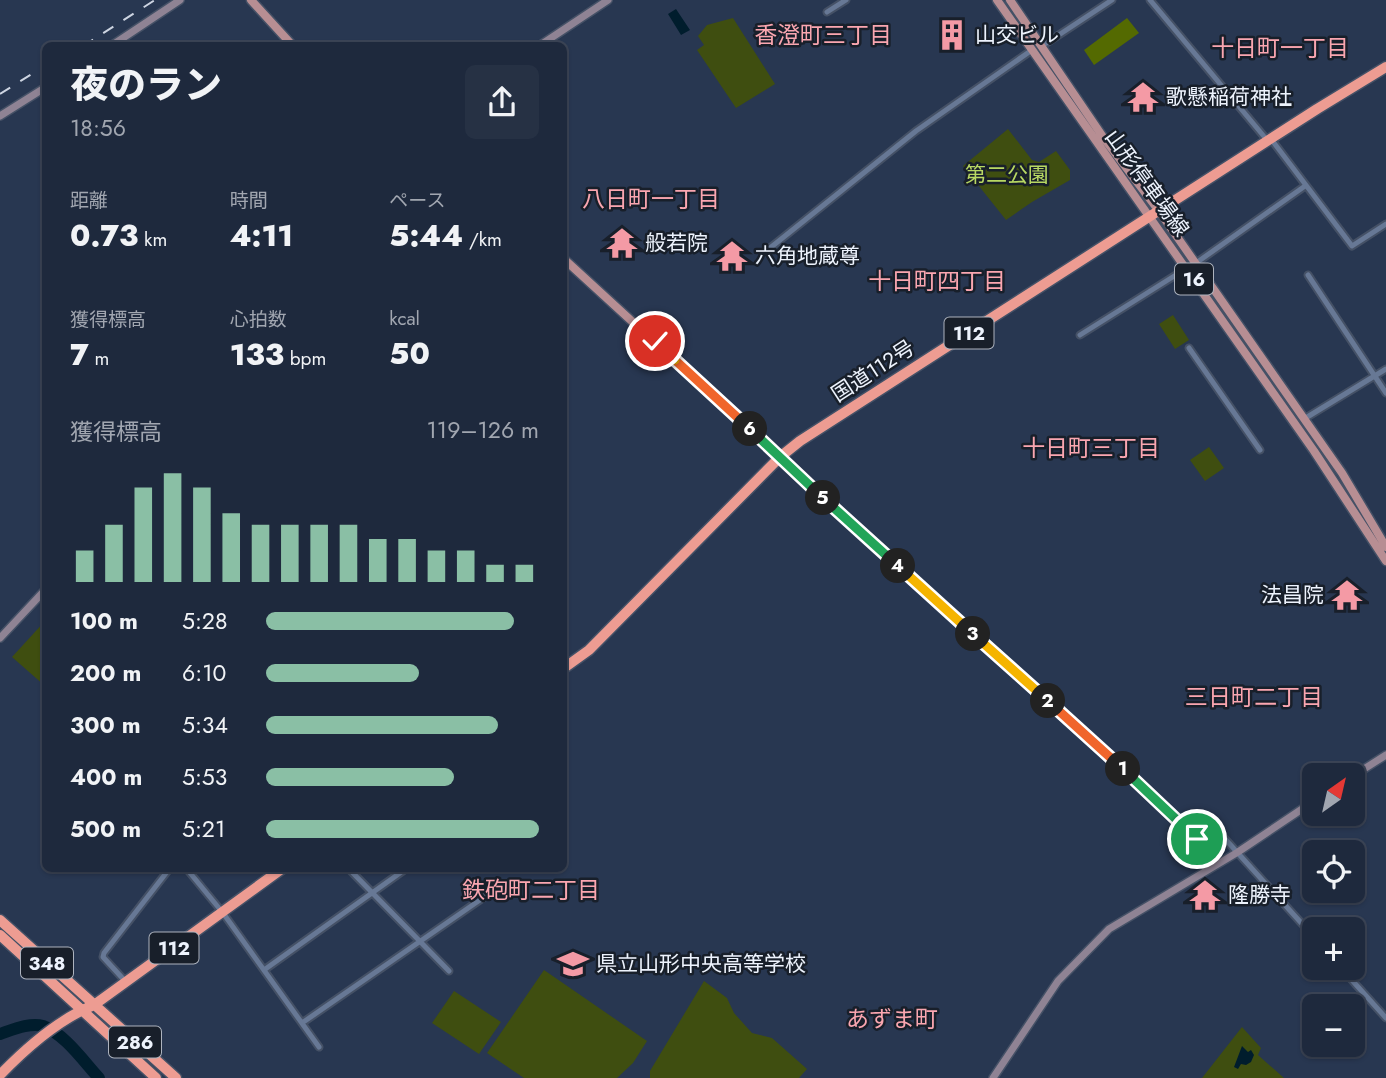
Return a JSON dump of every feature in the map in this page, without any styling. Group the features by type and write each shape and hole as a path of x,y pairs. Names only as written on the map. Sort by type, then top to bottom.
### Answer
{"highway":[{"name":"国道112号","path":"567,666 589,650 780,457 800,441 1386,67"},
{"name":"112","path":"0,1075 61,1024 94,1005 278,872"},
{"name":"348","path":"0,920 94,1005"},
{"name":"348","path":"0,935 80,1011"},
{"name":"286","path":"94,1005 176,1078"},
{"name":"286","path":"80,1011 156,1078"}],"main road":[{"path":"251,0 289,42"},
{"name":"山形停車場線","path":"998,0 1314,451 1386,561"},
{"name":"山形停車場線","path":"1010,0 1342,473 1386,548"},
{"path":"567,262 780,457"}],"street":[{"path":"117,42 180,0"},
{"path":"545,42 608,0"},
{"path":"827,12 846,0"},
{"path":"1042,47 1112,0"},
{"path":"1150,0 1269,140 1352,246 1386,224"},
{"path":"770,248 916,131 1032,50"},
{"path":"0,116 42,90"},
{"path":"1196,264 1305,186"},
{"path":"1080,335 1187,268"},
{"path":"1308,275 1386,393"},
{"path":"1189,348 1260,450"},
{"path":"1304,419 1386,369"},
{"path":"780,457 1197,839 1217,830 1302,924"},
{"path":"0,638 42,593"},
{"path":"1365,768 1386,755"},
{"path":"993,1078 1058,981 1109,929 1238,852 1302,810"},
{"path":"126,982 103,957 104,953 167,872"},
{"path":"189,872 223,913 318,1047"},
{"path":"352,872 449,971"},
{"path":"264,970 402,872"},
{"path":"302,1023 490,893"},
{"path":"1352,980 1386,1018"}],"green space":[{"path":"733,18 775,84 736,108 697,50 704,45 698,36 707,25"},
{"path":"1127,18 1139,33 1094,65 1084,50"},
{"name":"第二公園","path":"1008,129 1032,160 1039,162 1056,151 1070,170 1070,180 1006,220 963,166"},
{"path":"1173,315 1189,340 1175,349 1159,324"},
{"path":"1209,447 1224,468 1205,481 1190,460"},
{"path":"42,624 42,683 12,657"},
{"path":"544,970 647,1041 633,1063 617,1078 524,1078 487,1053"},
{"path":"704,981 727,998 734,1013 752,1033 772,1038 807,1069 799,1078 650,1078 650,1071"},
{"path":"454,991 501,1022 479,1054 432,1023"},
{"path":"1242,1027 1261,1048 1258,1055 1284,1078 1202,1078"}],"water":[{"path":"676,9 690,30 681,35 668,14"},
{"path":"1242,1046 1248,1052 1251,1050 1254,1055 1251,1062 1241,1064 1238,1069 1234,1067"}],"waterway":[{"path":"0,1034 27,1026 43,1026 59,1035 99,1078"}],"railway":[{"path":"89,42 155,0"},
{"path":"0,94 42,68"}],"place":[{"name":"山交ビル","path":"952,35"},
{"name":"歌懸稲荷神社","path":"1143,97"},
{"name":"般若院","path":"622,243"},
{"name":"六角地蔵尊","path":"732,256"},
{"name":"法昌院","path":"1347,595"},
{"name":"隆勝寺","path":"1205,895"},
{"name":"県立山形中央高等学校","path":"573,964"}],"district":[{"name":"香澄町三丁目","path":"823,35"},
{"name":"十日町一丁目","path":"1280,48"},
{"name":"八日町一丁目","path":"651,199"},
{"name":"十日町四丁目","path":"937,281"},
{"name":"十日町三丁目","path":"1091,448"},
{"name":"三日町二丁目","path":"1254,697"},
{"name":"鉄砲町二丁目","path":"531,890"},
{"name":"あずま町","path":"892,1019"}],"route":[{"path":"655,341 844,518 1197,839"}]}
